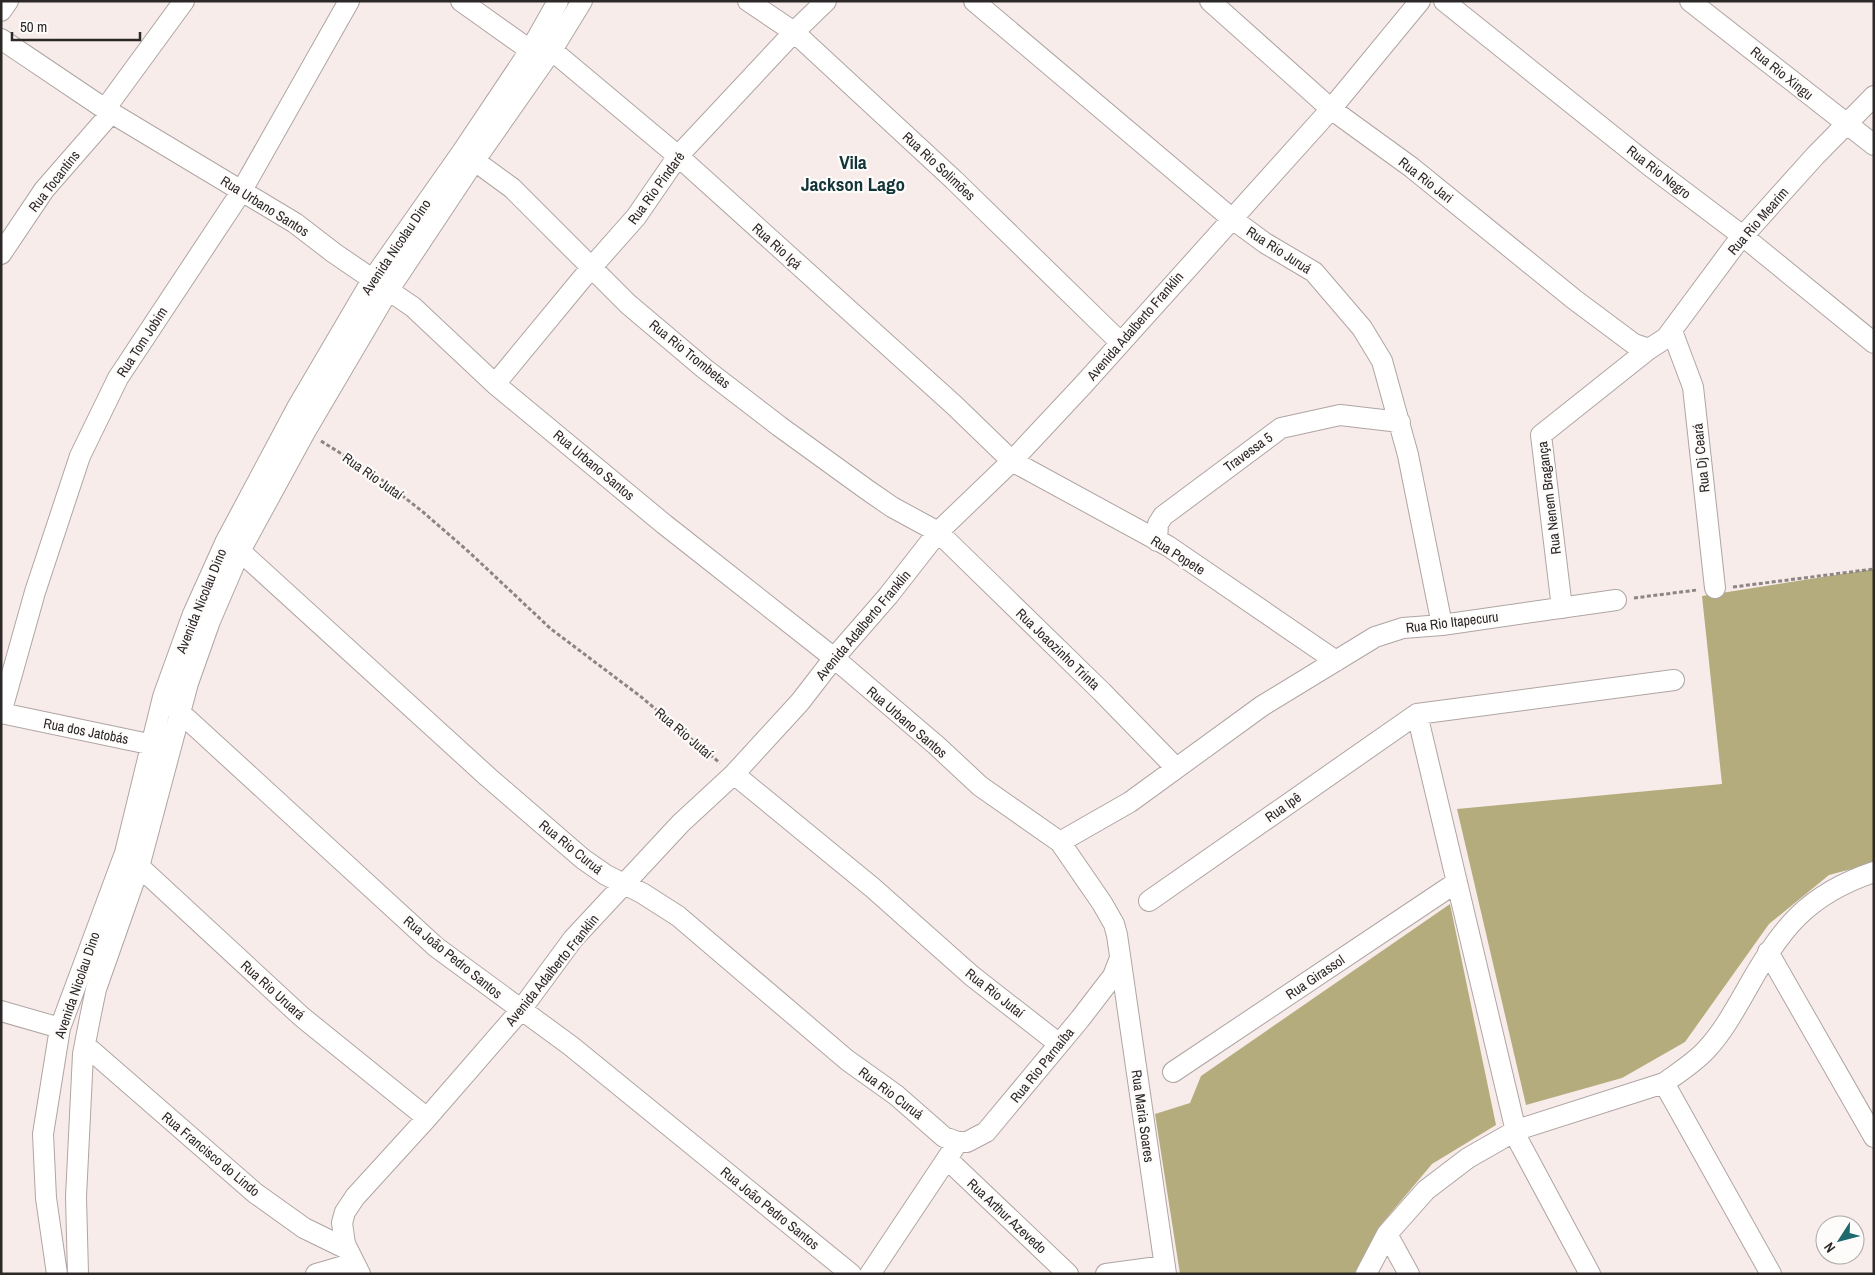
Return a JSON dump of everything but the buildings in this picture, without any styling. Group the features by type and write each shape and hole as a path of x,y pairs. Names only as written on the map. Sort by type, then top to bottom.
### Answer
{"street":[{"path":"1,11 8,1"},
{"name":"Rua Tocantins","path":"1,254 44,190 109,110 184,1"},
{"name":"Rua Tom Jobim","path":"1,713 35,592 80,456 118,378 241,192 349,1"},
{"name":"Rua Rio Içá","path":"461,1 541,50 678,156 954,405 1012,461"},
{"name":"Avenida Nicolau Dino","path":"541,50 558,1"},
{"name":"Avenida Nicolau Dino","path":"78,1274 76,1197 85,1045 96,989 132,860 160,746 163,697 193,614 225,543 298,406 541,50 582,1"},
{"name":"Rua Rio Solimões","path":"748,1 794,32 954,180 1120,342"},
{"name":"Rua Rio Pindaré","path":"495,384 590,269 636,217 678,156 794,32 826,1"},
{"name":"Rua Rio Juruá","path":"974,1 1231,218 1265,243 1314,272 1362,328 1382,361 1400,422 1442,625"},
{"name":"Rua Rio Jari","path":"1210,1 1331,109 1411,167 1574,300 1634,344 1649,349"},
{"name":"Avenida Adalberto Franklin","path":"354,1262 342,1223 345,1212 355,1197 520,1011 573,939 681,823 734,774 800,702 834,658 888,596 938,532 1012,461 1331,109 1420,1"},
{"name":"Rua Rio Negro","path":"1444,1 1650,166 1744,237 1874,343"},
{"name":"Rua Rio Xingu","path":"1690,1 1874,145"},
{"name":"Rua Urbano Santos","path":"1,39 109,110 241,192 295,223 413,307 495,384 664,524 834,658 936,745 980,786 1060,842 1114,924 1120,958"},
{"name":"Rua Rio Mearim","path":"1649,349 1661,343 1672,331 1701,288 1744,237 1815,156 1874,96"},
{"name":"Rua Rio Trombetas","path":"469,156 512,188 590,269 705,369 779,426 892,507 938,532"},
{"name":"Avenida Nicolau Dino","path":"160,746 180,713 210,621 240,551 305,432 380,285"},
{"name":"Rua Dj Ceará","path":"1672,331 1693,387 1715,588"},
{"name":"Rua Nenem Bragança","path":"1562,608 1541,436 1649,349"},
{"name":"Travessa 5","path":"1157,541 1158,524 1163,516 1280,428 1340,415 1400,422"},
{"name":"Rua Popete","path":"1012,461 1168,546 1336,661"},
{"name":"Rua Joaozinho Trinta","path":"938,532 1176,768"},
{"name":"Rua Rio Curuá","path":"240,551 488,777 582,858 678,916 848,1060 951,1140"},
{"name":"Rua Rio Itapecuru","path":"1060,842 1130,802 1262,706 1387,632 1403,628 1442,625 1616,600"},
{"path":"1590,1274 1518,1140 1417,714 1674,680"},
{"name":"Rua João Pedro Santos","path":"163,697 436,947 520,1011 571,1046 851,1274"},
{"name":"Rua dos Jatobás","path":"1,713 78,731 160,746"},
{"name":"Rua Ipê","path":"1149,901 1417,714"},
{"name":"Rua Rio Jutaí","path":"734,774 873,888 972,976 1058,1043"},
{"name":"Avenida Nicolau Dino","path":"57,1274 46,1198 43,1134 60,1028 132,860"},
{"name":"Rua Rio Uruará","path":"132,860 302,1017 427,1118"},
{"path":"1366,1274 1387,1234 1426,1190 1468,1158 1517,1130 1664,1083 1706,1050 1730,1019 1768,952 1787,926 1816,900 1850,880 1874,872"},
{"name":"Rua Girassol","path":"1173,1072 1457,882"},
{"path":"1768,952 1874,1137"},
{"name":"Rua Rio Parnaíba","path":"951,1140 967,1142 986,1132 1058,1043 1080,1019 1113,976 1120,958"},
{"name":"Rua Maria Soares","path":"1120,958 1165,1270"},
{"path":"1,1011 60,1028"},
{"name":"Rua Francisco do Lindo","path":"85,1045 255,1193 354,1262"},
{"path":"1664,1083 1771,1274"},
{"path":"870,1274 947,1159 951,1140"},
{"name":"Rua Arthur Azevedo","path":"947,1159 1068,1274"},
{"path":"1387,1234 1409,1274"},
{"path":"316,1274 354,1262"},
{"path":"1106,1274 1165,1270"}],"path":[{"name":"Rua Rio Jutaí","path":"305,432 378,476 469,552 551,629 640,696 734,774"},
{"path":"1616,600 1874,569"}],"shaded area":[{"path":"1874,569 1874,863 1829,875 1769,924 1685,1042 1622,1078 1526,1105 1457,809 1722,784 1702,596"},
{"path":"1450,904 1496,1125 1432,1164 1379,1227 1354,1274 1180,1274 1155,1114 1190,1103 1201,1076"}],"district":[{"name":"Vila Jackson Lago","path":"853,173"}]}
